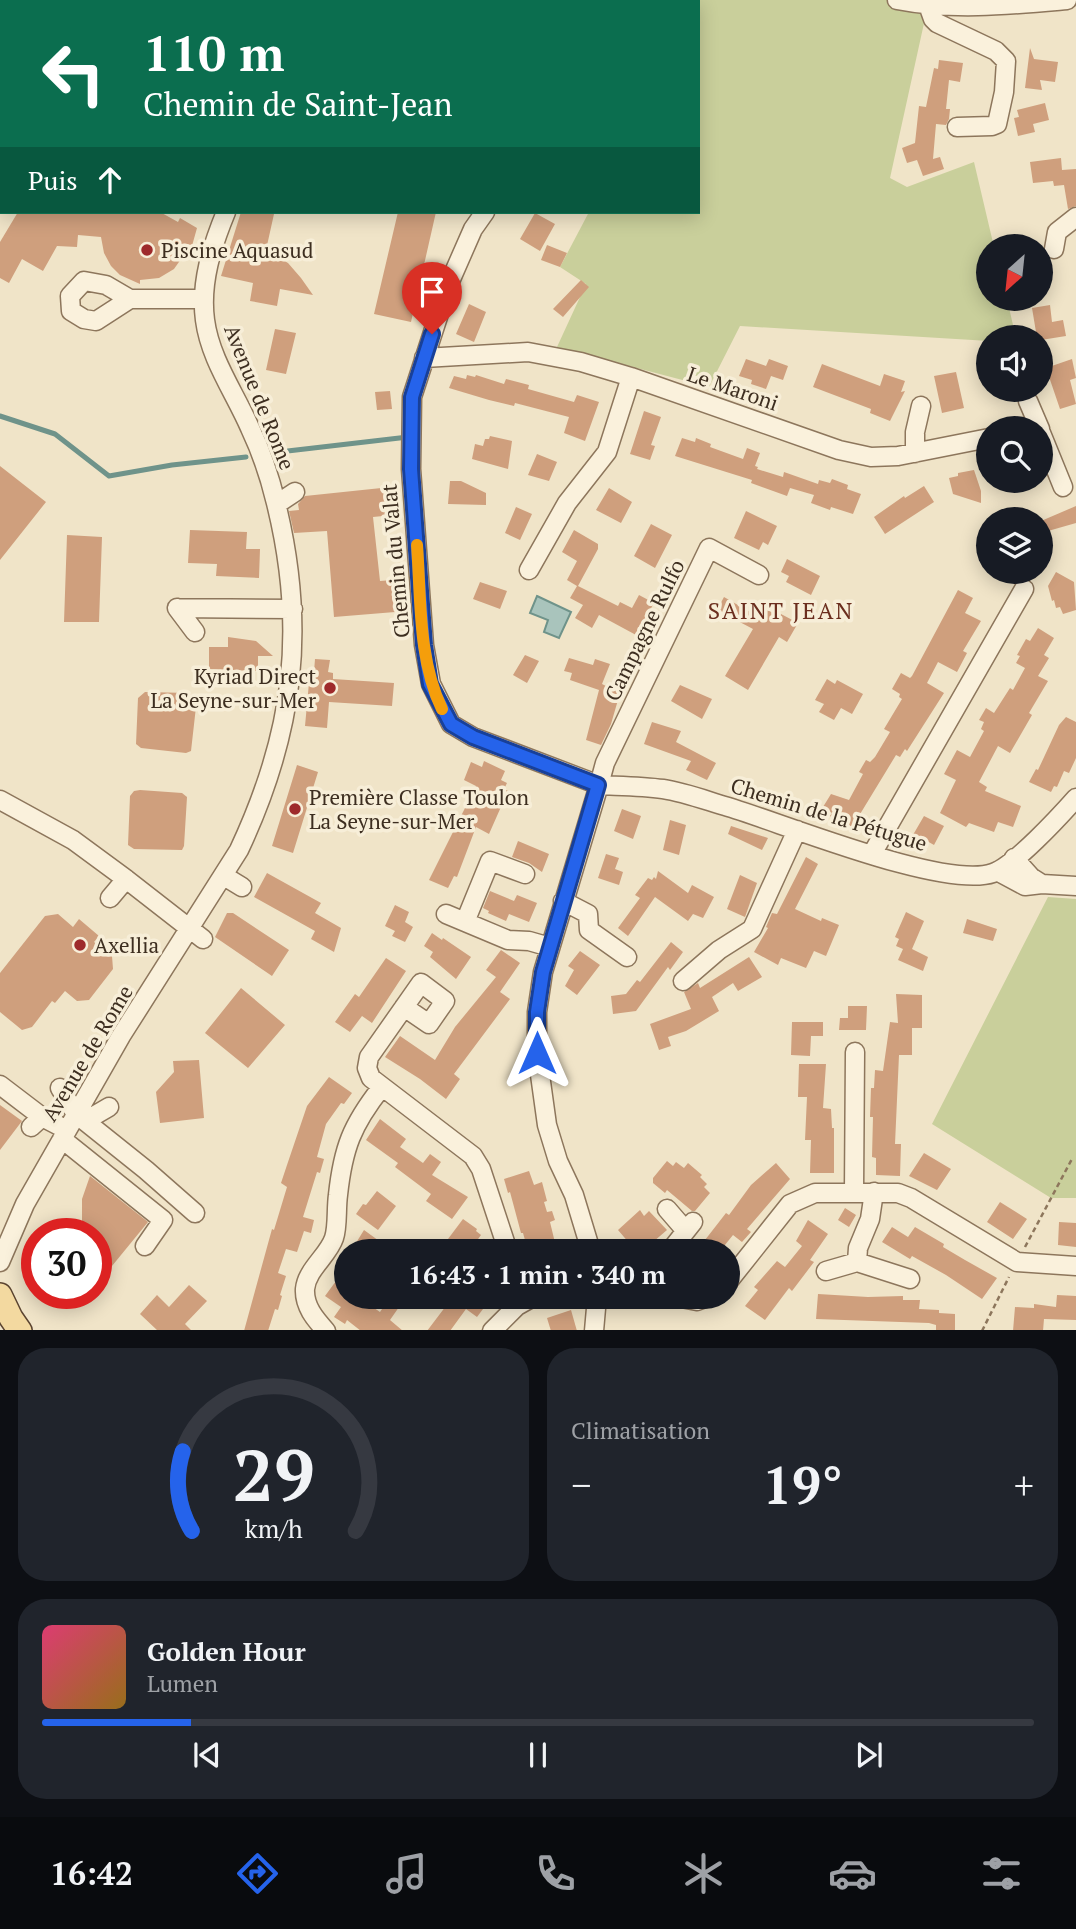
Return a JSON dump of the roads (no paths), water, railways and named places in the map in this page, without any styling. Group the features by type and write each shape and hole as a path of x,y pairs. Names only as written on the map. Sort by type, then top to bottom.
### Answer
{"main road":[{"path":"0,1295 19,1330"}],"street":[{"path":"897,0 928,5 994,6 1067,0"},
{"path":"928,5 937,23 996,51 1006,61 1004,92 997,124 957,127"},
{"name":"Avenue de Rome","path":"0,1262 25,1204 65,1134 81,1117 121,1036 196,935 254,817 264,775 283,756 289,696 299,652 298,619 277,504 250,428 223,376 205,323 206,273 225,214"},
{"name":"Chemin du Valat","path":"484,214 448,286 412,397 411,469 430,684 451,724 473,737 598,785"},
{"path":"1054,249 1057,232 1076,217"},
{"path":"130,299 204,299"},
{"name":"Le Maroni","path":"424,358 528,352 580,362 631,377 839,450 871,457 915,453 976,441"},
{"path":"529,570 567,503 607,452 631,377"},
{"path":"915,453 915,432 921,406"},
{"path":"1053,464 1063,487"},
{"path":"277,504 295,492"},
{"name":"Campagne Rulfo","path":"598,785 605,763 709,548 759,575"},
{"path":"872,854 1024,589"},
{"path":"195,632 177,608 298,619"},
{"path":"587,1239 547,1125 540,1087 537,1012 550,947 598,785"},
{"name":"Chemin de la Pétugue","path":"598,785 664,790 938,872 971,875 998,871"},
{"path":"1076,798 998,871 1025,886 1076,886"},
{"path":"0,800 73,840 196,935"},
{"path":"683,981 719,950 751,929 797,830"},
{"path":"1014,858 1026,873 1042,884"},
{"path":"465,922 490,861 525,874"},
{"path":"224,876 242,887"},
{"path":"110,898 126,879"},
{"path":"563,901 588,914 589,930 627,957"},
{"path":"446,914 508,940 529,941 550,947"},
{"path":"404,1007 369,1057 367,1068 371,1078 473,1156 481,1169 504,1239"},
{"path":"854,1191 855,1052"},
{"path":"0,1085 37,1122 65,1134 163,1220 145,1246"},
{"path":"60,1088 81,1117 172,1185 195,1213"},
{"path":"325,1330 306,1301 305,1286 335,1237 341,1169 349,1137 360,1116 382,1088"},
{"path":"81,1117 109,1107"},
{"path":"740,1267 790,1204 816,1193 854,1191 898,1193 911,1198 1017,1262 1076,1266"},
{"path":"857,1262 858,1248 870,1219 874,1192"},
{"name":"Avenue de Rome","path":"0,1231 25,1204"},
{"path":"667,1209 690,1227 680,1239"},
{"path":"826,1271 857,1262 911,1279"},
{"path":"493,1330 514,1309"},
{"path":"594,1330 596,1309"}],"water":[{"path":"537,596 571,612 559,638 544,632 548,620 530,613"}],"waterway":[{"path":"0,416 55,434 109,476 172,465 246,457"},
{"path":"279,452 408,437"}],"place":[{"name":"Piscine Aquasud","path":"147,250"},
{"name":"Kyriad Direct La Seyne-sur-Mer","path":"330,688"},
{"name":"Première Classe Toulon La Seyne-sur-Mer","path":"295,809"},
{"name":"Axellia","path":"80,945"}],"district":[{"name":"SAINT JEAN","path":"781,610"}]}
